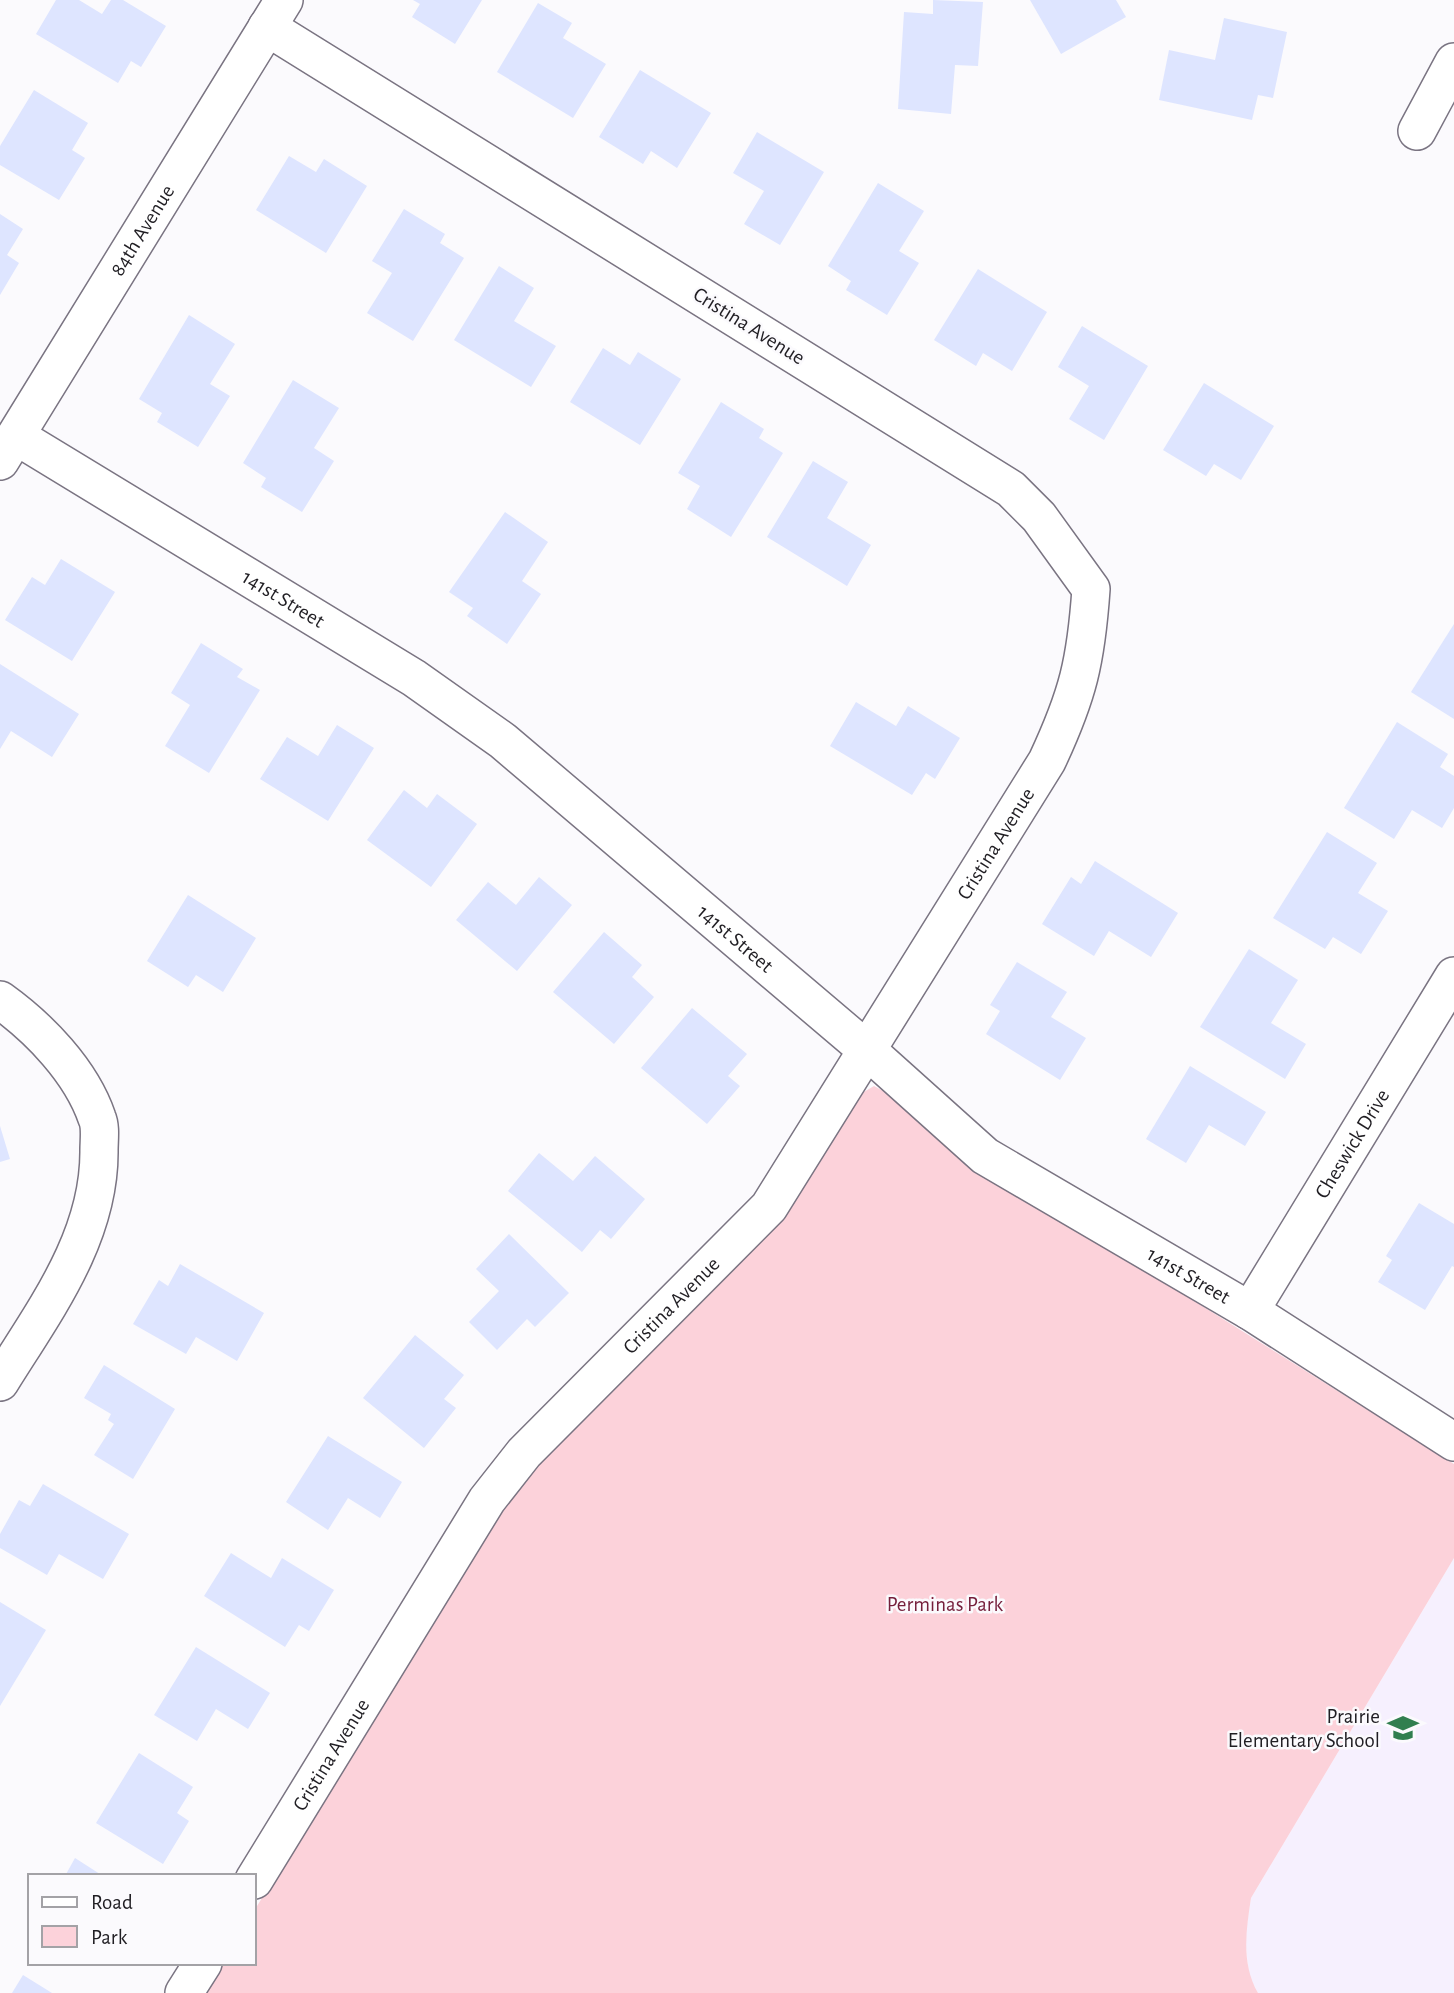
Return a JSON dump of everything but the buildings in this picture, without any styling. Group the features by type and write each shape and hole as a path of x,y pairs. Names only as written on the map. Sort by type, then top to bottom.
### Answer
{"street":[{"name":"84th Avenue","path":"8,449 276,14"},
{"name":"Cristina Avenue","path":"256,1877 487,1500 524,1453 769,1207 1047,761 1071,710 1082,673 1091,589 1039,517 1011,489 276,14"},
{"path":"1417,131 1454,62"},
{"name":"141st Street","path":"8,449 414,678 503,741 868,1051 985,1156 1250,1311 1454,1441"},
{"name":"Cheswick Drive","path":"1250,1311 1454,976"},
{"path":"0,1000 42,1037 77,1078 98,1120 99,1174 79,1244 55,1294 0,1382"},
{"path":"184,1993 202,1965"}],"shaded area":[{"name":"Prairie Elementary School","path":"1454,1558 1454,1993 1258,1993 1249,1976 1245,1937 1251,1898"}],"green space":[{"name":"Perminas Park","path":"874,1086 896,1098 1011,1186 1454,1464 1454,1558 1251,1898 1247,1958 1258,1993 204,1993 221,1965 256,1965 256,1908 500,1509 540,1457 857,1096"}],"place":[{"name":"Prairie Elementary School","path":"1403,1728"}]}
